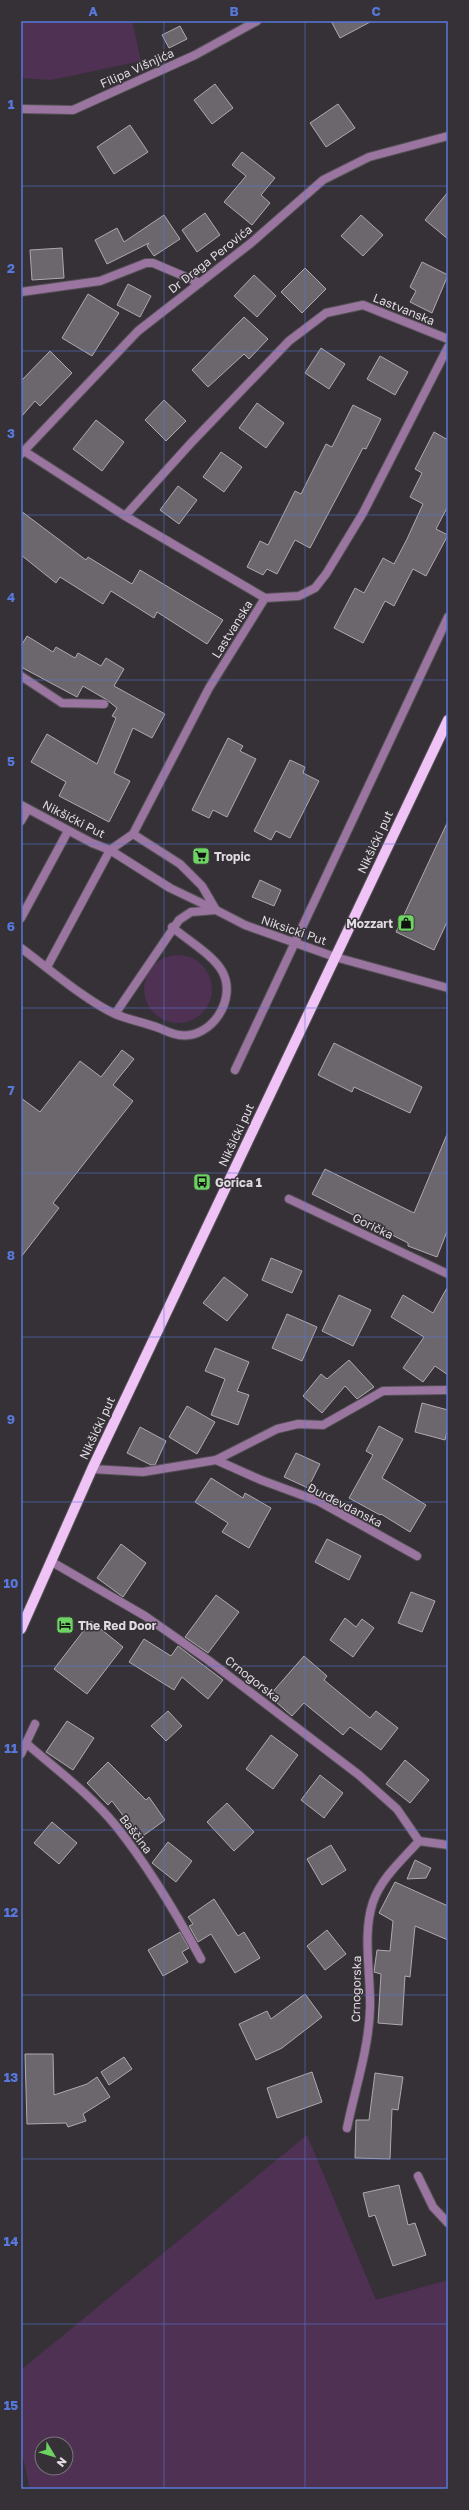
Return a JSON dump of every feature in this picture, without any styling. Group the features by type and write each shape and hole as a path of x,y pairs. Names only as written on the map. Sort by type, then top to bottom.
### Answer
{"main road":[{"name":"Nikšićki put","path":"21,1629 92,1469 448,720"}],"street":[{"name":"Filipa Višnjića","path":"21,109 73,110 195,55 256,21"},
{"name":"Dr Draga Perovića","path":"23,453 138,331 251,243 323,180 369,157 448,136"},
{"path":"21,292 100,281 146,263 153,263 200,283"},
{"name":"Lastvanska","path":"125,516 191,443 289,341 326,313 363,305 448,339"},
{"name":"Lastvanska","path":"133,834 209,688 265,598 299,596 315,588 326,574 363,513 448,347"},
{"path":"23,453 125,516 265,598"},
{"path":"235,1070 448,617"},
{"path":"21,676 62,703 104,704"},
{"path":"21,821 24,807"},
{"name":"Nikšićki Put","path":"24,807 68,831 110,850 133,834"},
{"path":"21,918 68,831"},
{"path":"133,834 180,864 202,886 216,910"},
{"path":"47,967 110,850 170,888 216,910"},
{"path":"115,1014 178,920 192,912 216,910"},
{"name":"Niksicki Put","path":"216,910 245,925 336,957"},
{"path":"21,948 115,1014 179,1036 193,1034 204,1030 222,1012 226,996 226,984 222,970 202,951 172,927"},
{"path":"336,957 448,988"},
{"name":"Gorička","path":"289,1199 448,1274"},
{"path":"92,1469 143,1472 216,1460 277,1429 298,1424 323,1425 383,1391 448,1390"},
{"name":"Đurđevdanska","path":"216,1460 261,1480 318,1501 417,1556"},
{"name":"Crnogorska","path":"52,1562 145,1616 215,1665 359,1775 397,1809 419,1841 382,1884 373,1902 369,1924 370,2009 366,2043 347,2128"},
{"path":"21,1754 27,1744 35,1724"},
{"name":"Baščina","path":"27,1744 79,1789 116,1825 175,1912 201,1959"},
{"path":"419,1841 448,1845"},
{"path":"418,2176 433,2207 448,2223"}],"shaded area":[{"path":"21,21 132,21 141,61 51,80 21,78"},
{"path":"178,955 191,958 202,965 209,976 212,989 209,1002 202,1013 191,1020 178,1023 165,1020 154,1013 147,1002 144,989 147,976 154,965 165,958"},
{"path":"307,2135 376,2300 448,2280 448,2489 30,2489 21,2449 21,2370"}],"building":[{"path":"331,21 372,21 340,38"},
{"path":"180,26 187,39 169,48 162,35"},
{"path":"215,84 233,108 212,124 194,100"},
{"path":"338,104 355,128 326,147 310,123"},
{"path":"130,125 148,152 114,174 97,147"},
{"path":"242,152 275,178 261,195 270,203 252,225 224,202 246,176 232,165"},
{"path":"448,192 448,239 425,220"},
{"path":"205,213 220,235 197,252 182,230"},
{"path":"164,215 180,239 154,256 147,246 149,243 107,264 95,240 117,228 124,242"},
{"path":"361,215 383,235 363,256 341,236"},
{"path":"62,248 64,278 32,280 30,250"},
{"path":"422,262 448,275 432,313 410,302 416,291 410,287"},
{"path":"305,268 326,289 302,313 281,292"},
{"path":"254,275 276,296 257,317 234,296"},
{"path":"128,284 151,296 140,317 117,305"},
{"path":"88,294 119,313 92,356 62,338"},
{"path":"244,317 268,339 249,359 244,354 208,387 192,370"},
{"path":"321,348 345,364 329,389 305,373"},
{"path":"50,351 72,373 40,406 35,401 21,417 21,381"},
{"path":"380,356 408,372 395,395 367,379"},
{"path":"164,400 186,421 166,441 145,420"},
{"path":"257,403 284,423 266,448 239,428"},
{"path":"353,405 381,419 366,449 363,448 310,548 295,540 277,574 267,569 263,575 247,567 260,541 268,545 295,491 301,494 326,444 332,447"},
{"path":"96,420 124,442 102,471 73,449"},
{"path":"434,432 448,440 448,506 436,529 448,535 426,576 413,569 394,606 385,601 363,643 334,628 355,588 364,593 383,558 394,564 407,539 423,504 410,497 422,473 415,469"},
{"path":"221,452 242,467 224,492 203,477"},
{"path":"178,486 197,500 179,524 160,510"},
{"path":"21,511 86,560 88,557 132,584 140,570 223,620 207,644 157,612 154,618 111,591 103,604 60,577 56,583 21,555"},
{"path":"27,636 53,652 56,647 75,658 78,653 101,666 106,658 124,669 114,686 165,714 152,738 133,728 114,773 130,781 109,822 59,796 66,782 31,762 47,734 97,764 116,718 112,716 117,708 107,700 83,686 77,697 21,667 21,646"},
{"path":"228,738 243,746 240,751 256,759 227,817 213,810 209,818 192,810"},
{"path":"290,760 305,767 303,773 319,781 290,838 276,831 271,840 254,831"},
{"path":"448,821 448,920 434,950 396,932"},
{"path":"260,880 281,890 274,906 252,897"},
{"path":"334,1043 422,1087 410,1113 354,1087 352,1092 318,1075"},
{"path":"122,1050 134,1059 113,1085 133,1101 53,1203 59,1208 21,1257 21,1098 40,1112 80,1061 101,1077"},
{"path":"448,1132 448,1229 437,1257 408,1246 408,1243 312,1194 325,1169 414,1213"},
{"path":"271,1258 302,1271 292,1293 262,1280"},
{"path":"224,1277 248,1295 227,1321 203,1303"},
{"path":"448,1286 448,1375 435,1366 423,1382 403,1368 424,1337 391,1317 403,1295 433,1313"},
{"path":"339,1295 371,1310 353,1346 322,1331"},
{"path":"287,1314 317,1327 302,1361 272,1348"},
{"path":"215,1348 249,1362 237,1391 249,1395 238,1425 211,1415 225,1379 205,1371"},
{"path":"349,1360 374,1387 357,1399 345,1386 322,1413 303,1396 321,1374 327,1379"},
{"path":"422,1403 448,1410 448,1427 445,1440 415,1432"},
{"path":"187,1406 215,1422 197,1454 169,1437"},
{"path":"379,1426 403,1439 382,1478 426,1505 410,1532 381,1514 380,1515 349,1498 373,1455 366,1451"},
{"path":"140,1427 166,1441 155,1465 151,1465 127,1453"},
{"path":"296,1453 320,1464 308,1488 284,1477"},
{"path":"211,1478 243,1498 245,1493 271,1508 249,1548 222,1532 228,1523 195,1502"},
{"path":"327,1539 361,1556 349,1580 315,1562"},
{"path":"121,1544 146,1563 123,1597 97,1578"},
{"path":"411,1592 435,1601 422,1632 398,1623"},
{"path":"216,1595 239,1612 208,1653 185,1637"},
{"path":"345,1618 356,1627 362,1619 374,1628 353,1657 330,1640"},
{"path":"91,1621 123,1647 87,1694 54,1669"},
{"path":"144,1639 171,1656 178,1646 223,1680 208,1699 182,1677 174,1690 129,1662"},
{"path":"304,1656 327,1676 324,1680 370,1718 376,1711 398,1728 381,1750 350,1727 343,1735 304,1703 292,1716 269,1696"},
{"path":"168,1711 182,1726 166,1741 151,1726"},
{"path":"67,1721 94,1738 73,1770 46,1752"},
{"path":"271,1735 298,1755 273,1789 246,1769"},
{"path":"405,1760 429,1780 410,1803 386,1784"},
{"path":"108,1762 146,1800 149,1797 165,1820 140,1838 112,1801 108,1805 87,1783"},
{"path":"320,1775 343,1793 324,1818 301,1800"},
{"path":"227,1803 254,1832 234,1851 207,1822"},
{"path":"52,1822 77,1843 59,1864 34,1843"},
{"path":"168,1842 192,1861 176,1882 152,1863"},
{"path":"331,1845 346,1870 322,1885 307,1859"},
{"path":"415,1860 431,1868 426,1878 407,1879"},
{"path":"395,1882 448,1906 448,1940 415,1926 410,1977 405,1976 402,2025 378,2023 381,1974 374,1972 377,1950 390,1951 393,1921 379,1913"},
{"path":"214,1899 238,1936 244,1932 260,1958 235,1973 211,1934 198,1942 189,1926 193,1924 188,1917"},
{"path":"327,1930 346,1954 325,1970 307,1946"},
{"path":"180,1932 189,1948 182,1952 188,1962 163,1976 148,1950"},
{"path":"305,1994 322,2017 282,2048 256,2060 239,2024 267,2011 271,2019"},
{"path":"25,2054 53,2054 54,2095 87,2084 97,2077 110,2097 83,2114 86,2121 68,2127 66,2123 27,2124"},
{"path":"124,2057 132,2069 109,2085 101,2072"},
{"path":"312,2072 322,2102 277,2118 267,2088"},
{"path":"375,2073 403,2077 398,2110 392,2109 390,2159 355,2158 356,2120 369,2120"},
{"path":"399,2185 408,2225 415,2223 426,2255 393,2266 375,2215 369,2217 363,2193"}],"place":[{"name":"Tropic","path":"201,856"},
{"name":"Mozzart","path":"406,923"},
{"name":"Gorica 1","path":"202,1182"},
{"name":"The Red Door","path":"65,1625"}]}
